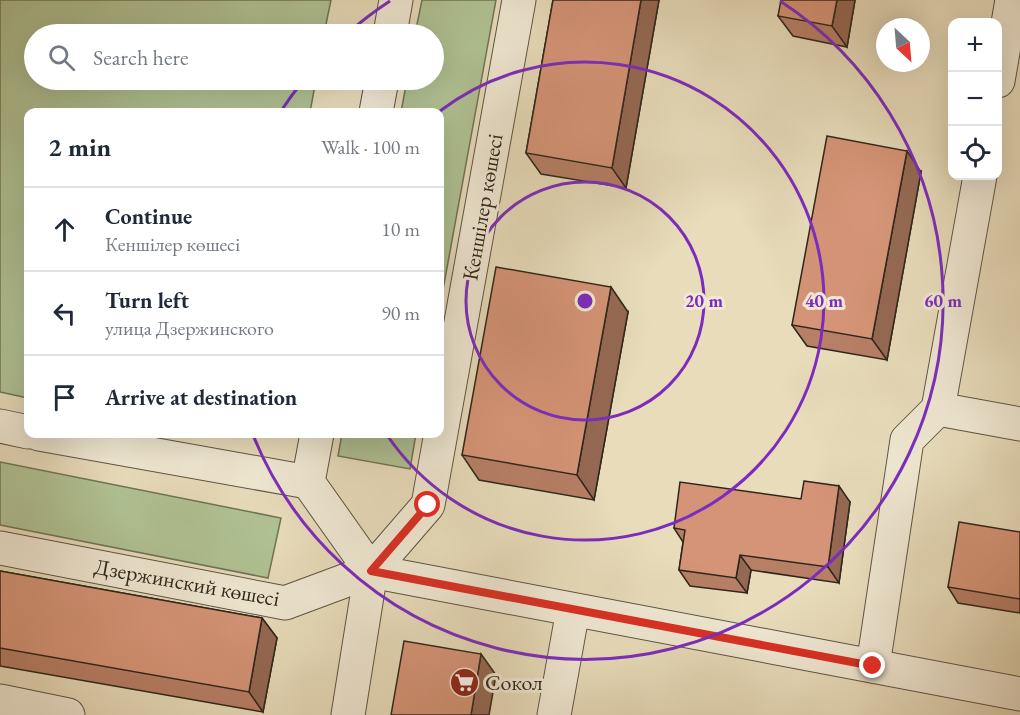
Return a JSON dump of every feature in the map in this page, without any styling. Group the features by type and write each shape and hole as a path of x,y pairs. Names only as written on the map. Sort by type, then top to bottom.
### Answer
{"street":[{"path":"392,24 396,0"},
{"name":"Кеншілер көшесі","path":"444,416 519,0"},
{"path":"1000,72 1012,0"},
{"path":"377,108 380,90"},
{"path":"873,666 907,440 938,408 979,180"},
{"path":"938,408 1020,424"},
{"path":"0,426 24,431"},
{"path":"61,438 308,482 371,571 1020,694"},
{"path":"308,482 315,438"},
{"name":"Кеншілер көшесі","path":"371,571 428,505 440,438"},
{"name":"Дзержинский көшесі","path":"0,548 285,603 371,571"},
{"path":"348,715 371,571"},
{"path":"554,715 573,610"},
{"path":"0,701 68,715"}],"green space":[{"path":"0,0 331,0 326,24 24,24 24,90 314,90 311,108 24,108 24,397 0,392"},
{"path":"422,0 496,0 444,284 444,108 402,108 405,90 444,90 444,24 417,24"},
{"path":"341,438 415,438 410,469 338,456"},
{"path":"0,462 281,518 268,578 0,525"}],"building":[{"path":"553,0 641,0 612,168 526,153"},
{"path":"781,0 837,0 832,26 778,16"},
{"path":"827,136 907,151 872,339 792,325"},
{"path":"496,267 611,287 577,475 462,455"},
{"path":"804,481 839,486 828,567 740,555 736,578 679,570 685,530 674,528 680,482 801,499"},
{"path":"959,522 1020,532 1020,599 948,587"},
{"path":"0,571 262,618 249,692 0,648"},
{"path":"404,641 481,654 471,715 391,715"}],"place":[{"name":"Сокол","path":"464,682"}],"route":[{"path":"428,505 371,571 873,666"}]}
